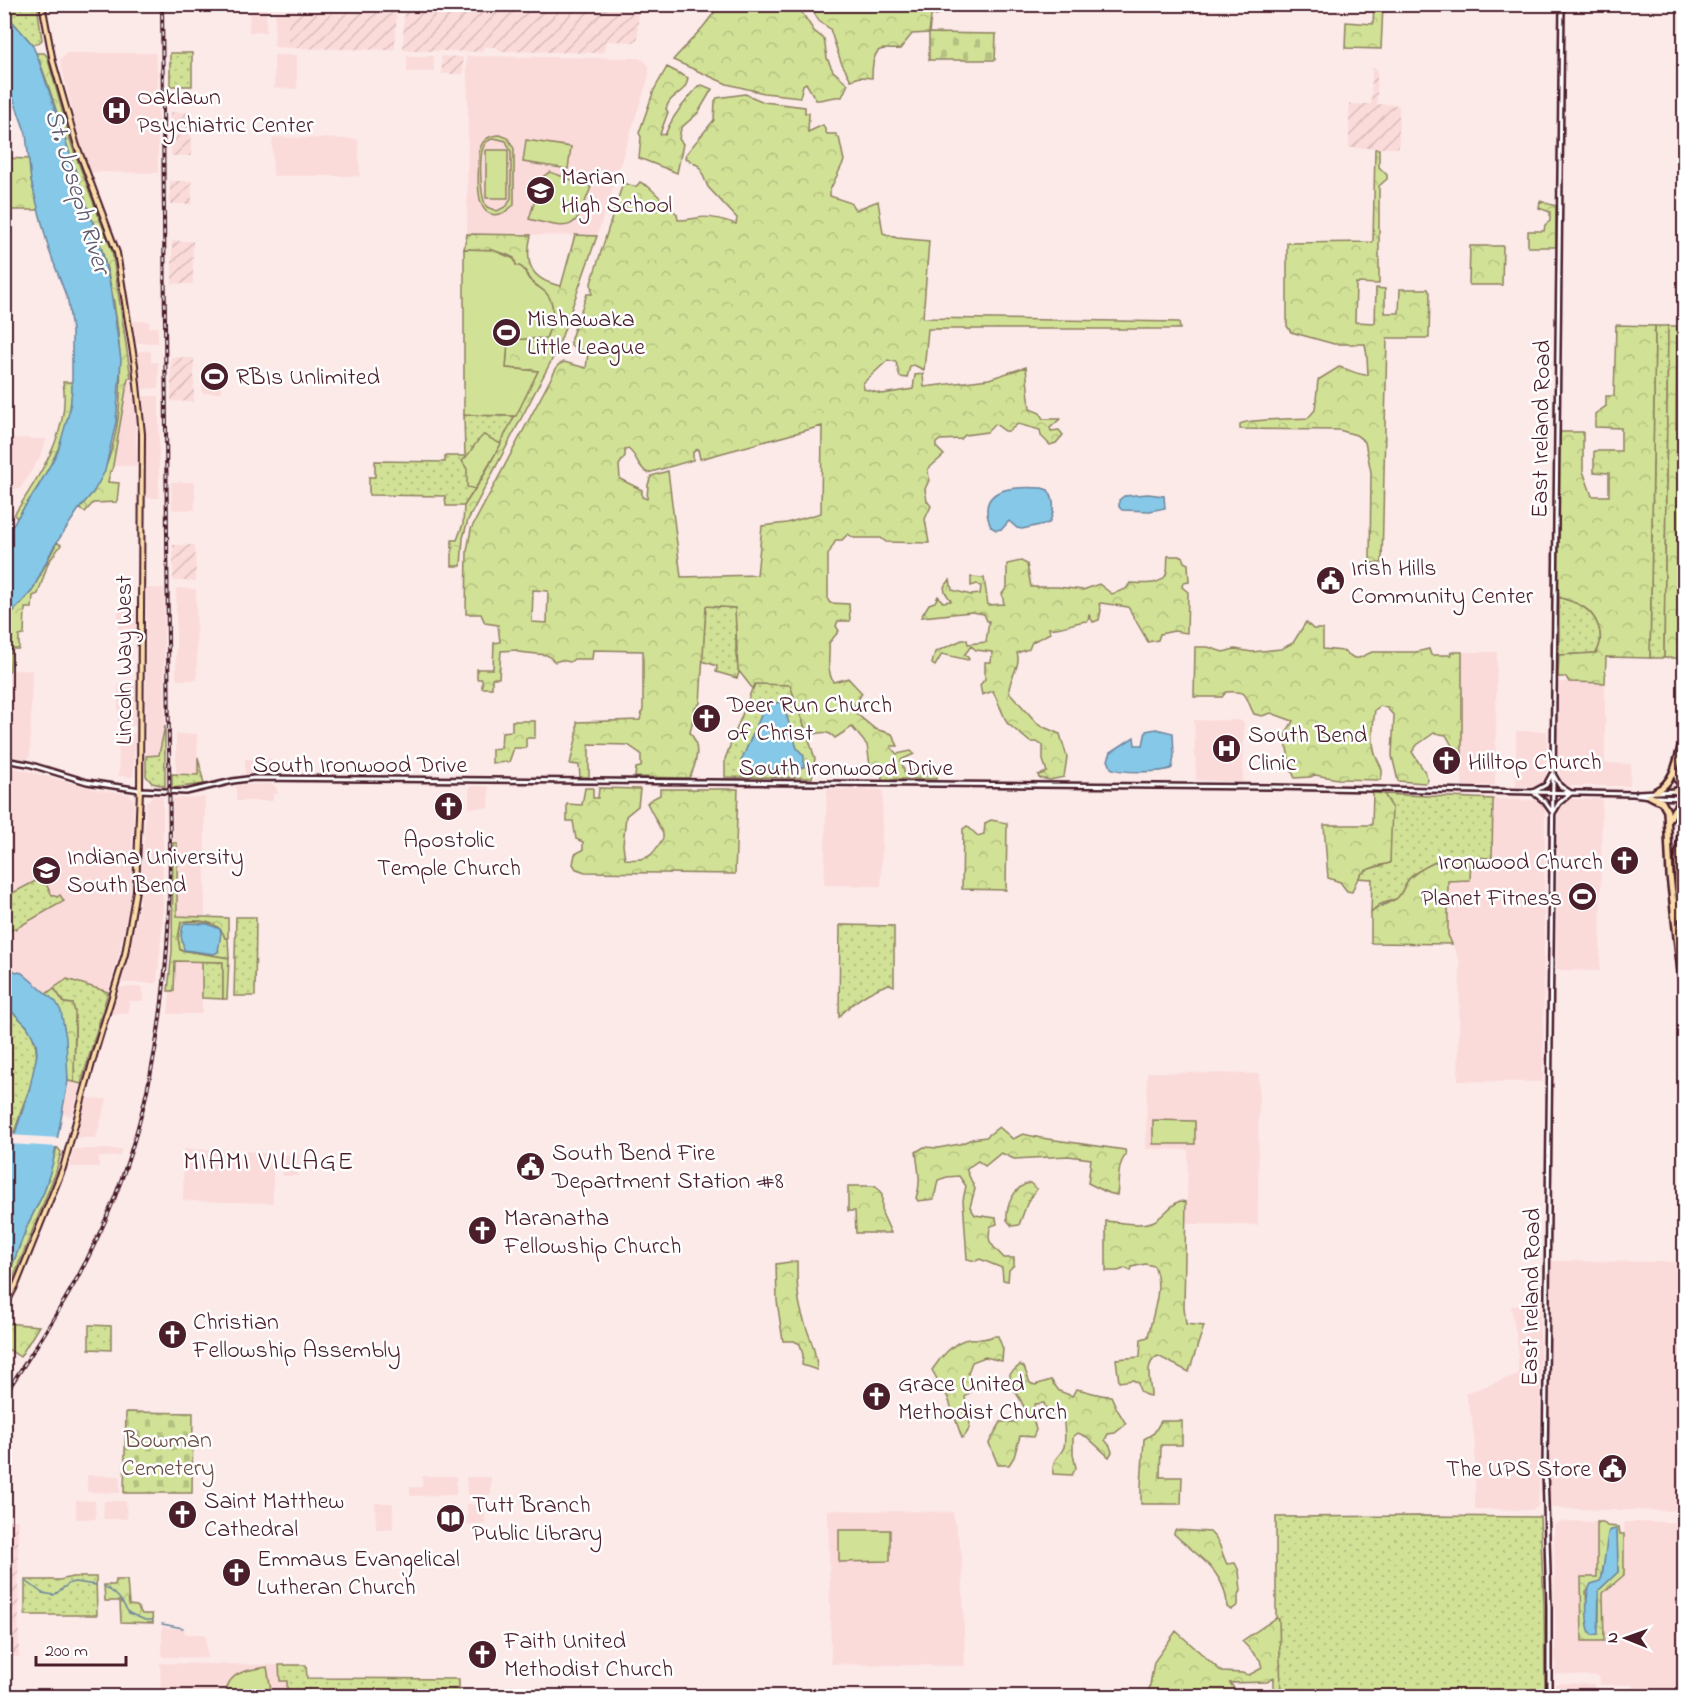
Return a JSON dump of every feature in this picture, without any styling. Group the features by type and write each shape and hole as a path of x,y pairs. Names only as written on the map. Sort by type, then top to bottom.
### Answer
{"highway":[{"path":"1656,791 1668,784 1684,736"},
{"path":"1675,766 1684,794"},
{"path":"1676,794 1684,794"},
{"path":"1668,826 1671,814 1684,794"},
{"path":"1650,796 1665,806 1670,876 1684,998"},
{"path":"1684,806 1677,896 1684,986"},
{"path":"1684,865 1684,911"}],"main road":[{"name":"Lincoln Way West","path":"4,1308 16,1285 63,1168 122,965 136,890 140,790 142,434 135,365 117,253 77,146 53,62 42,4"},
{"name":"East Ireland Road","path":"1549,1696 1545,1469 1562,4"},
{"name":"South Ironwood Drive","path":"4,760 28,764 87,782 140,790 186,792 240,779 265,778 1246,786 1634,794"},
{"path":"1553,773 1560,786 1571,793 1559,802 1552,814 1545,802 1533,792 1546,786 1553,773"},
{"path":"1634,794 1656,791 1676,794"},
{"path":"1634,794 1650,796 1676,794"}],"shaded area":[{"path":"404,4 638,5 638,38 634,42 606,41 603,53 500,51 496,47 485,47 480,52 403,50"},
{"path":"250,5 267,5 266,32 249,32"},
{"path":"314,5 397,5 395,47 393,50 288,48 288,11 321,11 314,9"},
{"path":"275,11 288,11 288,48 274,47"},
{"name":"Oaklawn Psychiatric Center","path":"66,53 155,53 158,75 158,173 91,172 80,142 60,60"},
{"path":"274,55 297,55 297,89 274,88"},
{"path":"407,56 434,56 434,72 407,72"},
{"path":"441,56 463,57 463,74 442,74"},
{"name":"Marian High School","path":"466,56 639,58 645,61 649,67 649,76 597,236 467,234"},
{"path":"1372,68 1377,68 1377,104 1399,105 1399,148 1349,148 1349,104 1371,104"},
{"path":"170,112 191,112 192,156 171,156"},
{"path":"275,137 358,139 360,176 274,176 272,140"},
{"path":"170,181 192,181 192,204 170,204"},
{"path":"172,241 193,241 193,284 172,284"},
{"path":"133,321 149,321 149,327 158,327 158,343 136,343"},
{"path":"137,351 151,351 151,362 158,362 159,388 142,389"},
{"path":"171,357 194,358 194,402 171,401"},
{"path":"202,369 221,369 221,393 202,393"},
{"path":"128,378 131,378 135,405 137,466 113,466"},
{"path":"143,396 159,396 159,498 146,498 146,430"},
{"path":"5,438 47,439 39,459 20,489 5,489"},
{"path":"171,482 195,482 195,510 172,510"},
{"path":"173,545 195,545 196,581 173,581"},
{"path":"146,588 164,588 165,726 159,755 146,756"},
{"path":"176,588 196,589 197,680 176,680"},
{"path":"118,609 136,609 136,629 118,629"},
{"path":"1462,652 1497,652 1495,786 1462,786"},
{"path":"10,670 32,670 30,756 27,759 5,755 5,675"},
{"path":"1557,682 1605,683 1605,763 1631,764 1630,786 1568,786 1561,781 1557,754"},
{"path":"118,685 136,685 136,726 118,725"},
{"path":"1194,720 1244,722 1243,782 1196,780"},
{"path":"1516,731 1547,731 1546,775 1544,782 1539,786 1516,787"},
{"path":"118,733 136,733 133,777 119,776"},
{"path":"176,734 197,734 198,775 176,774"},
{"path":"245,759 272,759 274,772 245,774"},
{"name":"Indiana University South Bend","path":"5,765 98,790 129,794 134,800 130,900 119,954 108,992 75,980 45,994 22,973 5,965"},
{"path":"273,784 278,794 273,794 273,801 236,801 236,787 239,785"},
{"path":"471,786 489,786 489,808 469,808"},
{"path":"827,789 883,790 881,886 824,885"},
{"path":"153,796 163,796 163,919 157,983 121,983 140,900 146,802"},
{"path":"205,797 205,916 177,916 177,843 173,843 173,798"},
{"path":"1493,799 1537,800 1545,809 1543,1082 1458,1081 1460,962 1448,935 1448,881 1470,880 1471,858 1492,858"},
{"path":"1570,799 1602,799 1600,971 1556,970 1558,812 1561,803"},
{"path":"175,961 202,961 202,1014 168,1014 170,992 174,991"},
{"path":"120,987 143,987 143,1001 129,1001 129,1014 111,1014"},
{"path":"1147,1072 1259,1074 1258,1225 1186,1224 1188,1150 1146,1149"},
{"path":"68,1081 81,1084 72,1116 63,1114"},
{"path":"86,1098 107,1099 96,1138 76,1138"},
{"path":"74,1149 122,1149 120,1156 99,1157 99,1167 69,1167"},
{"path":"184,1149 238,1150 273,1154 273,1203 183,1201"},
{"path":"299,1154 298,1176 282,1176 282,1155"},
{"path":"1551,1261 1684,1262 1684,1511 1553,1508 1549,1505"},
{"path":"1540,1303 1538,1506 1532,1510 1475,1509 1475,1446 1472,1419 1465,1393 1518,1375 1518,1348 1511,1306"},
{"path":"87,1475 120,1476 120,1493 87,1492"},
{"path":"422,1476 456,1476 456,1495 410,1496 410,1487 422,1487"},
{"path":"466,1477 491,1477 491,1495 467,1495"},
{"path":"76,1500 95,1501 96,1519 76,1519"},
{"path":"104,1501 126,1501 127,1519 103,1519"},
{"path":"375,1503 393,1503 393,1529 376,1529"},
{"path":"467,1504 485,1505 485,1524 467,1524"},
{"path":"828,1510 953,1512 962,1555 965,1666 831,1664"},
{"path":"5,1520 18,1520 19,1657 5,1657"},
{"path":"1562,1521 1597,1522 1597,1577 1581,1577 1582,1641 1604,1640 1603,1592 1624,1575 1624,1522 1684,1522 1684,1696 1633,1696 1632,1685 1600,1685 1599,1676 1555,1674 1554,1524"},
{"path":"162,1627 183,1629 186,1634 206,1634 207,1658 162,1657"},
{"path":"160,1663 279,1665 279,1677 287,1681 287,1696 161,1696"},
{"path":"1558,1683 1594,1684 1594,1696 1554,1696 1555,1685"}],"green space":[{"path":"951,4 946,12 931,16 929,33 912,34 900,49 882,49 877,52 873,63 872,78 860,77 851,80 841,62 830,29 819,21 809,5"},
{"path":"4,5 37,5 42,40 37,44 32,44 5,13"},
{"path":"720,5 797,5 814,31 824,39 827,58 833,71 848,84 842,97 816,100 806,83 803,85 800,97 764,93 727,84 673,60"},
{"path":"1374,5 1383,5 1381,49 1345,48 1346,22 1373,24"},
{"path":"929,33 996,34 995,60 929,60"},
{"path":"36,53 44,53 47,56 72,146 112,251 131,378 128,378 112,471 110,471 108,482 119,483 117,502 93,503 85,512 79,509 90,496 104,471 113,445 118,417 120,357 117,327 113,297 100,243"},
{"path":"170,53 192,53 192,86 170,86"},
{"path":"667,67 688,78 684,88 668,104 666,109 668,112 660,134 665,135 677,113 698,86 702,85 712,89 698,113 681,128 679,139 683,144 677,173 639,158 641,137 639,133 654,90"},
{"path":"745,94 764,102 805,107 805,113 809,113 808,132 823,125 827,134 836,134 839,137 844,161 830,190 830,196 851,203 855,210 878,201 883,233 897,238 929,241 923,318 1179,322 1180,329 928,329 924,370 914,365 910,366 907,378 900,377 896,362 888,360 863,383 864,389 882,394 913,389 915,375 923,374 924,387 989,379 1026,367 1030,409 1040,413 1043,419 1060,419 1050,428 1051,431 1059,430 1063,435 1056,443 1050,445 1041,436 1040,430 1018,424 1009,431 1005,431 995,424 987,432 965,435 961,439 940,440 936,443 936,447 944,455 928,469 929,480 925,489 927,501 931,506 925,519 929,543 886,542 881,538 854,538 848,534 842,540 836,540 828,555 828,600 830,603 849,604 850,621 838,621 836,626 839,631 829,643 829,667 833,682 848,678 862,693 852,710 875,729 892,734 898,746 891,746 891,748 897,754 911,751 914,754 901,760 905,774 923,767 927,773 937,770 937,779 882,779 882,765 870,765 867,745 852,727 835,738 826,733 808,736 790,685 755,684 753,689 738,670 735,608 706,606 700,703 695,709 690,733 696,743 697,755 689,778 635,777 636,768 641,767 641,754 628,745 589,744 589,777 580,777 579,765 570,764 577,735 577,722 640,720 643,709 643,651 593,650 592,659 555,662 547,655 518,652 517,650 501,651 499,678 492,678 492,688 482,688 482,679 477,679 477,669 493,669 494,643 500,642 498,625 485,623 481,614 466,614 467,551 471,529 558,365 564,362 586,368 588,353 571,346 571,338 587,294 592,294 591,283 623,183 636,187 640,182 649,187 677,214 678,220 707,217 736,224 737,218 708,187 699,166 685,158 714,120 717,98","holes":["822,426 821,513 787,523 762,526 757,575 681,577 668,471 651,476 647,499 642,497 642,490 620,479 619,465 625,456 625,450 628,449 648,473 693,460 693,452 698,449 700,459","533,590 548,591 547,623 532,622"]},
{"path":"496,135 508,138 514,149 514,205 503,213 493,215 481,204 478,171 481,145","holes":["494,138 506,141 511,152 511,198 507,206 497,211 487,207 485,203 481,160 483,148 487,142"]},
{"path":"526,140 571,147 568,169 523,162"},
{"path":"1375,149 1379,149 1379,167 1387,175 1387,179 1379,186 1379,284 1356,283 1355,322 1375,323 1376,288 1385,289 1385,313 1399,313 1400,289 1428,289 1430,293 1429,338 1387,338 1382,563 1370,563 1371,472 1365,442 1356,435 1339,430 1240,429 1240,424 1244,422 1308,418 1315,410 1318,380 1339,367 1368,375 1365,344 1334,344 1291,332 1287,326 1287,243 1373,242"},
{"path":"486,150 508,150 508,198 486,198"},
{"path":"4,158 29,159 31,181 40,210 9,210 5,202"},
{"path":"550,172 591,187 581,212 571,224 564,226 529,219 542,177"},
{"path":"1540,201 1556,206 1556,247 1528,247 1528,231 1544,231 1545,225 1550,221 1550,212 1539,208"},
{"path":"467,234 531,235 529,254 532,269 543,280 561,286 575,235 597,236 557,350 468,520 463,538 461,566 452,566 452,540 457,540 463,524 464,506 483,477 538,371 506,368 508,340 546,338 552,314 549,297 531,281 526,271 516,265 514,258 496,251 464,249"},
{"path":"1470,246 1503,246 1502,285 1469,285"},
{"name":"Mishawaka Little League","path":"464,249 493,250 514,259 516,265 523,268 530,280 546,293 551,303 552,321 546,338 508,340 506,368 538,371 516,416 464,415"},
{"path":"1616,325 1655,326 1650,658 1606,657 1605,683 1569,682 1566,677 1558,677 1559,655 1596,653 1600,634 1596,621 1588,610 1577,603 1559,597 1557,576 1560,432 1583,432 1583,471 1592,496 1609,496 1609,473 1594,472 1594,451 1621,451 1621,428 1595,427 1595,414 1606,406 1606,396 1614,396"},
{"path":"1655,326 1668,326 1664,658 1650,658"},
{"path":"1668,326 1677,326 1676,429 1684,429 1684,658 1664,658"},
{"path":"63,382 72,382 71,401 63,437 38,487 17,518 14,515 43,469 58,436 64,401"},
{"path":"464,415 516,416 483,477 464,506 446,506 445,496 369,495 369,477 375,477 375,461 445,462 445,456 465,456"},
{"path":"484,435 501,444 475,489 467,487 467,469 462,461"},
{"path":"57,542 61,545 48,563 38,594 33,596 32,608 25,608 24,635 19,636 19,649 11,649 10,670 5,675 7,624 11,614 32,591"},
{"path":"1168,556 1182,556 1184,562 1188,564 1189,582 1183,583 1182,587 1188,592 1187,633 1174,631 1160,634 1158,640 1148,642 1128,607 1101,603 1099,604 1101,610 1099,620 1093,622 1089,615 1088,621 1049,628 1050,633 1032,642 1029,649 1017,653 1018,663 1009,692 1039,725 1060,734 1067,757 1064,777 1050,780 1039,778 1038,775 1047,772 1043,760 1043,746 1037,742 1030,742 1007,723 993,691 982,695 980,685 985,679 985,662 991,662 992,652 976,650 971,646 965,654 968,660 942,654 935,666 932,664 935,652 962,640 967,640 968,644 986,642 989,621 984,614 972,612 921,617 929,604 935,602 938,596 943,602 951,601 944,587 950,580 952,590 971,595 980,594 981,587 977,584 971,586 971,577 984,578 988,605 1004,604 1002,594 1007,587 1007,564 1021,561 1027,564 1031,587 1083,590 1099,584 1112,594 1126,589 1130,583 1152,583 1162,580 1167,571"},
{"path":"1559,597 1582,606 1596,621 1600,640 1596,653 1559,655"},
{"path":"706,606 736,608 736,656 739,673 737,678 716,672 717,666 702,661"},
{"path":"1306,622 1313,629 1323,629 1323,649 1343,651 1354,658 1372,652 1416,652 1429,649 1431,655 1450,655 1451,652 1462,652 1462,756 1454,749 1446,735 1434,733 1417,745 1412,752 1428,780 1425,783 1398,781 1392,756 1394,716 1387,708 1380,706 1375,710 1373,737 1375,754 1382,770 1380,780 1338,779 1315,775 1295,778 1290,764 1286,738 1293,721 1271,713 1262,716 1254,714 1246,696 1240,692 1226,692 1222,697 1194,697 1195,647 1208,647 1223,652 1235,649 1252,652 1281,649 1293,643"},
{"path":"754,684 790,684 815,758 812,778 725,777 725,759"},
{"path":"512,721 535,721 535,738 526,738 526,748 514,748 509,762 492,763 492,749 501,748 502,732 512,731"},
{"path":"165,726 165,786 152,783 146,776 146,756 159,755"},
{"path":"198,757 204,784 172,788 172,774 198,775"},
{"path":"585,788 593,788 593,798 598,798 599,788 640,789 638,806 626,816 623,845 625,859 648,857 663,838 647,803 660,795 660,789 738,789 735,874 585,872 576,869 573,864 575,854 583,850 583,842 576,839 573,821 567,821 567,804 582,805"},
{"path":"1373,793 1384,794 1392,807 1390,863 1365,871 1358,878 1352,892 1347,891 1340,882 1328,878 1324,825 1372,825"},
{"path":"1384,794 1493,799 1492,858 1451,856 1437,861 1415,873 1398,898 1379,905 1371,913 1372,879 1356,878 1366,870 1390,863 1389,804"},
{"path":"991,820 1007,823 1006,890 962,889 963,829 967,826 978,836 984,834 985,823"},
{"path":"173,843 177,843 177,916 228,918 228,938 225,938 218,927 213,924 194,921 181,922 178,938 180,950 229,958 227,999 223,999 223,962 175,961 174,991 168,991 172,951"},
{"path":"1451,856 1471,858 1470,880 1448,881 1448,935 1452,944 1371,943 1371,913 1398,897 1409,879 1418,871"},
{"path":"49,874 52,880 47,886 52,895 57,897 60,895 64,901 10,930 5,926 5,897"},
{"path":"236,917 256,917 255,996 234,996"},
{"path":"181,922 209,923 219,927 225,938 228,938 229,958 180,950 178,938"},
{"path":"840,925 894,926 894,986 889,984 868,993 839,1017"},
{"path":"202,961 223,962 223,999 202,998"},
{"path":"67,979 108,992 81,1084 74,1082 73,1004 64,1003 54,988"},
{"path":"54,988 64,1003 73,1004 75,1013 74,1082 68,1081 66,1063 46,994"},
{"path":"5,1005 28,1028 33,1037 37,1057 36,1067 14,1132 5,1133"},
{"path":"1153,1120 1195,1121 1195,1144 1153,1144"},
{"path":"999,1127 1013,1139 1023,1134 1125,1150 1126,1155 1120,1168 1117,1195 1088,1183 1091,1159 1068,1156 1014,1159 1001,1153 985,1166 978,1161 966,1169 975,1189 970,1207 975,1215 996,1218 997,1224 991,1226 989,1231 991,1244 1004,1258 1014,1258 1014,1265 1009,1270 1008,1281 1003,1280 1002,1268 980,1259 976,1261 967,1259 963,1200 966,1186 959,1176 938,1180 934,1199 918,1201 916,1198 919,1181 916,1152 924,1147 938,1148 986,1137"},
{"path":"57,1147 61,1152 56,1172 5,1299 5,1284 28,1224 44,1192"},
{"path":"1030,1183 1037,1189 1028,1201 1019,1225 1012,1226 1007,1220 1012,1197 1020,1188"},
{"path":"848,1186 876,1186 882,1194 882,1213 891,1233 856,1233 855,1211 848,1211"},
{"path":"1180,1201 1186,1202 1184,1307 1186,1324 1204,1326 1189,1372 1158,1356 1153,1359 1149,1368 1151,1396 1148,1396 1143,1394 1138,1383 1133,1380 1119,1382 1116,1359 1140,1357 1141,1339 1148,1337 1158,1293 1157,1275 1154,1266 1145,1264 1132,1267 1131,1271 1126,1268 1106,1271 1106,1221 1149,1223 1158,1219"},
{"path":"797,1261 799,1301 814,1349 817,1370 802,1365 803,1355 800,1344 794,1341 783,1341 777,1301 776,1264"},
{"path":"4,1323 39,1326 20,1357 5,1347"},
{"path":"89,1325 111,1326 111,1350 89,1349"},
{"path":"998,1336 1003,1349 1002,1361 985,1357 972,1362 968,1373 974,1388 965,1397 970,1424 962,1438 948,1398 932,1370 958,1343"},
{"path":"1020,1365 1024,1367 1030,1383 1035,1385 1051,1380 1059,1391 1072,1396 1076,1389 1111,1396 1126,1424 1115,1433 1108,1434 1105,1440 1112,1452 1109,1457 1087,1437 1078,1433 1073,1437 1076,1468 1072,1475 1053,1474 1055,1460 1064,1447 1064,1421 1058,1416 1048,1414 1044,1403 1035,1404 1031,1411 1036,1430 1033,1437 1020,1436 1014,1457 1009,1465 998,1465 989,1443 1001,1422 1016,1422 1024,1408 1010,1379 1010,1374"},
{"name":"Bowman Cemetery","path":"126,1412 193,1413 192,1493 124,1493"},
{"path":"1161,1421 1182,1421 1182,1445 1161,1445 1160,1477 1182,1477 1181,1504 1141,1504 1144,1439 1154,1433"},
{"path":"1276,1517 1540,1517 1545,1696 1276,1696"},
{"path":"1597,1522 1603,1522 1607,1526 1619,1527 1620,1534 1624,1534 1624,1575 1603,1593 1604,1641 1582,1641 1581,1577 1597,1577","holes":["1617,1529 1618,1572 1599,1590 1599,1621 1587,1614 1586,1591 1600,1581"]},
{"path":"839,1530 890,1530 890,1561 839,1562"},
{"path":"1175,1530 1210,1532 1214,1536 1227,1564 1235,1563 1239,1571 1241,1591 1238,1596 1238,1605 1231,1610 1227,1607 1226,1595 1216,1574 1174,1534"},
{"path":"72,1577 96,1577 97,1615 25,1615 25,1580 60,1580"},
{"path":"116,1580 127,1580 129,1605 137,1606 142,1614 152,1614 153,1623 121,1622 120,1601 105,1601 104,1585 115,1585"},
{"path":"1276,1618 1279,1619 1281,1696 1274,1696 1274,1678 1267,1682 1230,1683 1240,1696 1148,1696 1154,1662 1176,1631 1222,1672 1249,1675 1262,1668 1260,1660 1242,1641"},
{"path":"279,1665 306,1665 307,1678 459,1679 459,1696 287,1696 287,1681 280,1681"},
{"path":"267,1667 272,1696 226,1696 227,1688 234,1677 245,1671"}],"water":[{"name":"St. Joseph River","path":"5,13 32,44 38,58 100,244 110,285 121,360 116,422 105,471 94,491 53,548 32,591 11,614 7,624 5,644 5,536 38,487 58,451 70,409 72,331 68,301 49,250 31,181 26,134 5,80"},
{"path":"1042,488 1048,490 1053,502 1049,523 1022,529 1009,521 1002,529 996,530 991,527 987,514 988,504 992,497 1009,489"},
{"path":"1148,494 1164,496 1165,508 1150,511 1122,510 1119,507 1119,500 1124,496"},
{"path":"782,702 797,748 804,756 804,767 794,770 746,770 741,761 766,704"},
{"path":"1156,729 1173,733 1172,768 1141,772 1111,768 1108,760 1111,752 1134,737 1135,745 1143,745 1146,731"},
{"path":"185,923 208,924 220,929 218,952 214,954 184,950 181,936"},
{"path":"5,965 22,973 56,1002 61,1011 66,1038 68,1081 53,1162 44,1192 28,1224 5,1284 5,1164 29,1091 37,1054 36,1043 27,1026 5,1005"},
{"path":"1617,1529 1618,1572 1599,1590 1598,1634 1592,1635 1587,1618 1589,1588 1602,1577 1608,1533"}],"pier":[{"path":"10,1135 59,1138 58,1147 9,1144"}],"waterway":[{"path":"26,1581 42,1593 54,1595 70,1583 96,1585"},
{"path":"104,1586 119,1598 129,1613 145,1620 153,1620"},
{"path":"162,1624 183,1628"}],"railway":[{"path":"4,1396 75,1283 115,1196 132,1149 145,1101 162,1003 167,954 170,853 162,4"}],"place":[{"name":"Oaklawn Psychiatric Center","path":"116,110"},
{"name":"Marian High School","path":"540,190"},
{"name":"Mishawaka Little League","path":"506,332"},
{"name":"RBIs Unlimited","path":"215,376"},
{"name":"Irish Hills Community Center","path":"1330,581"},
{"name":"Deer Run Church of Christ","path":"706,718"},
{"name":"South Bend Clinic","path":"1227,748"},
{"name":"Hilltop Church","path":"1447,761"},
{"name":"Apostolic Temple Church","path":"449,806"},
{"name":"Ironwood Church","path":"1624,861"},
{"name":"Indiana University South Bend","path":"46,870"},
{"name":"Planet Fitness","path":"1583,897"},
{"name":"South Bend Fire Department Station #8","path":"531,1166"},
{"name":"Maranatha Fellowship Church","path":"483,1231"},
{"name":"Christian Fellowship Assembly","path":"172,1335"},
{"name":"Grace United Methodist Church","path":"877,1397"},
{"name":"The UPS Store","path":"1612,1468"},
{"name":"Saint Matthew Cathedral","path":"183,1514"},
{"name":"Tutt Branch Public Library","path":"451,1518"},
{"name":"Emmaus Evangelical Lutheran Church","path":"236,1572"},
{"name":"Faith United Methodist Church","path":"483,1654"}],"district":[{"name":"MIAMI VILLAGE","path":"269,1160"}]}
